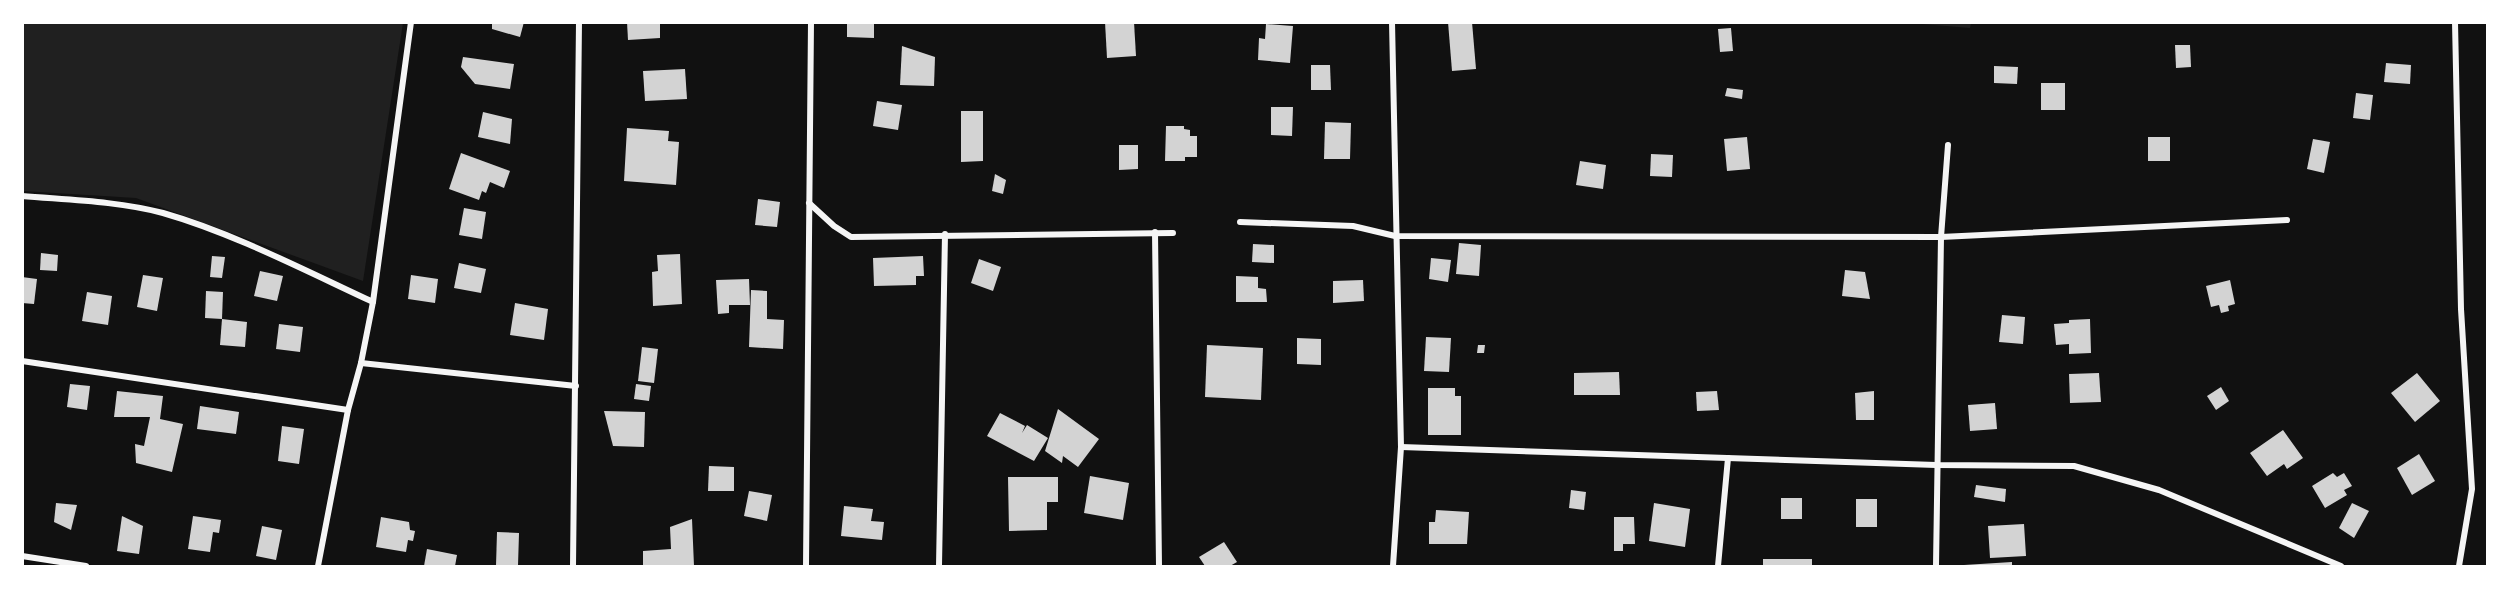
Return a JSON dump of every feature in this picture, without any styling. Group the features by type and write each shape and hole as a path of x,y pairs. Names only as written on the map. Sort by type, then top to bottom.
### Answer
{"street":[{"path":"318,567 348,410 361,363 372,302 411,22"},
{"path":"573,567 579,22"},
{"path":"806,567 811,22"},
{"path":"1392,22 1401,447 1392,567"},
{"path":"2455,22 2461,309 2472,489 2459,567"},
{"path":"1935,567 1941,237 1948,145"},
{"path":"22,196 121,204 170,215 195,223 372,302"},
{"path":"809,203 834,226 851,237 945,234 1173,233"},
{"path":"1240,222 1353,226 1395,236 1941,237 2286,220"},
{"path":"1155,232 1159,567"},
{"path":"939,567 945,234"},
{"path":"22,361 348,410"},
{"path":"361,363 576,386"},
{"path":"1401,447 1936,465 2074,466 2159,490 2341,567"},
{"path":"1719,567 1728,458"},
{"path":"22,556 86,567"}],"shaded area":[{"path":"22,23 403,23 363,281 136,198 23,191"},
{"path":"1910,23 1971,23 1970,28"}],"building":[{"path":"492,22 524,22 520,37 492,29"},
{"path":"627,22 660,22 660,38 628,40"},
{"path":"847,22 874,22 874,38 847,37"},
{"path":"1105,22 1134,22 1136,56 1107,58"},
{"path":"1448,22 1472,22 1476,69 1452,71"},
{"path":"1266,24 1293,26 1290,63 1258,60 1259,38 1265,39"},
{"path":"1731,28 1733,51 1720,52 1718,29"},
{"path":"2175,45 2190,45 2191,67 2176,68"},
{"path":"902,46 935,57 934,86 900,85"},
{"path":"463,57 514,64 510,89 475,84 461,67"},
{"path":"2386,63 2411,65 2410,84 2384,82"},
{"path":"1311,65 1330,65 1331,90 1311,90"},
{"path":"1994,66 2018,67 2017,84 1994,83"},
{"path":"685,69 687,99 645,101 643,71"},
{"path":"2041,83 2065,83 2065,110 2041,110"},
{"path":"1727,88 1743,90 1742,99 1725,96"},
{"path":"2356,93 2373,95 2370,120 2353,118"},
{"path":"877,101 902,105 898,130 873,126"},
{"path":"1271,107 1293,107 1292,136 1271,135"},
{"path":"961,111 983,111 983,161 961,162"},
{"path":"483,112 512,119 510,144 478,137"},
{"path":"1325,122 1351,123 1350,159 1324,159"},
{"path":"1166,126 1184,126 1184,129 1190,130 1190,136 1197,136 1197,157 1185,157 1185,161 1165,161"},
{"path":"627,128 669,131 668,141 679,142 676,185 624,181"},
{"path":"1747,137 1750,169 1727,171 1724,139"},
{"path":"2148,137 2170,137 2170,161 2148,161"},
{"path":"2313,139 2330,142 2324,173 2307,169"},
{"path":"1119,145 1138,145 1138,169 1119,170"},
{"path":"461,153 510,171 504,188 490,182 486,193 482,191 479,200 449,189"},
{"path":"1651,154 1673,155 1672,177 1650,176"},
{"path":"1580,161 1606,165 1603,189 1576,185"},
{"path":"995,174 1006,180 1003,194 992,191"},
{"path":"758,199 780,202 777,227 755,225"},
{"path":"464,208 486,212 482,239 459,235"},
{"path":"1459,243 1481,245 1479,276 1456,274"},
{"path":"1253,244 1274,245 1274,263 1252,262"},
{"path":"41,253 58,255 57,271 40,270"},
{"path":"680,254 682,304 653,306 652,272 658,271 657,255"},
{"path":"212,256 225,257 222,278 210,277"},
{"path":"923,256 924,276 916,276 916,285 874,286 873,258"},
{"path":"1431,258 1451,260 1448,282 1429,279"},
{"path":"979,259 1001,267 993,291 971,283"},
{"path":"459,263 486,269 481,293 454,288"},
{"path":"1845,270 1865,272 1870,299 1842,296"},
{"path":"260,271 283,276 277,301 254,296"},
{"path":"143,275 163,278 157,311 137,307"},
{"path":"411,275 438,279 435,303 408,299"},
{"path":"1236,276 1258,277 1258,288 1266,289 1267,302 1236,302"},
{"path":"22,277 37,279 34,304 22,303"},
{"path":"749,279 750,305 729,305 729,313 718,314 716,280"},
{"path":"1363,280 1364,301 1333,303 1333,281"},
{"path":"2230,280 2235,304 2228,306 2229,311 2221,313 2219,305 2211,307 2206,286"},
{"path":"751,290 767,291 767,319 784,320 783,349 749,347"},
{"path":"206,291 223,292 222,319 205,318"},
{"path":"87,292 112,296 108,325 82,321"},
{"path":"515,303 548,309 544,340 510,335"},
{"path":"2002,315 2025,317 2023,344 1999,342"},
{"path":"222,319 247,322 245,347 220,345"},
{"path":"2090,319 2091,353 2069,354 2069,344 2056,345 2054,324 2069,323 2069,320"},
{"path":"279,324 303,327 300,352 276,349"},
{"path":"1426,337 1451,338 1449,372 1424,371"},
{"path":"1297,338 1321,339 1321,365 1297,364"},
{"path":"1207,345 1263,348 1261,400 1205,397"},
{"path":"1478,345 1485,345 1484,353 1477,353"},
{"path":"642,347 658,349 654,383 638,381"},
{"path":"1619,372 1620,395 1574,395 1574,373"},
{"path":"2099,373 2101,402 2070,403 2069,374"},
{"path":"2417,373 2440,401 2415,422 2391,393"},
{"path":"70,384 90,386 87,410 67,407"},
{"path":"636,384 651,386 649,401 634,399"},
{"path":"2221,387 2229,401 2216,410 2207,396"},
{"path":"1428,388 1455,388 1455,396 1461,396 1461,435 1428,435"},
{"path":"117,391 163,396 160,419 183,424 172,472 136,463 135,444 144,446 150,417 114,417"},
{"path":"1717,391 1719,410 1697,411 1696,392"},
{"path":"1874,391 1874,420 1856,420 1855,393"},
{"path":"1995,403 1997,429 1970,431 1968,405"},
{"path":"200,406 239,412 236,434 197,429"},
{"path":"1058,409 1099,439 1078,467 1063,456 1062,463 1045,451"},
{"path":"604,411 645,412 644,447 613,446"},
{"path":"1000,413 1025,426 1022,433 1027,425 1048,438 1034,461 987,436"},
{"path":"282,426 304,429 299,464 278,461"},
{"path":"2283,430 2303,458 2287,469 2284,464 2267,476 2250,453"},
{"path":"2419,454 2435,481 2412,495 2397,468"},
{"path":"709,466 734,467 734,491 708,491"},
{"path":"2333,473 2337,477 2344,473 2352,486 2344,490 2347,495 2325,508 2312,486"},
{"path":"1090,476 1129,483 1123,520 1084,513"},
{"path":"1008,477 1058,477 1058,502 1047,502 1047,530 1009,531"},
{"path":"1976,485 2006,489 2005,502 1974,497"},
{"path":"1571,490 1586,492 1584,510 1569,508"},
{"path":"749,491 772,495 767,521 744,516"},
{"path":"1781,498 1802,498 1802,519 1781,519"},
{"path":"1856,499 1877,499 1877,527 1856,527"},
{"path":"56,503 77,505 71,530 54,522"},
{"path":"1654,503 1690,509 1685,547 1649,541"},
{"path":"2352,503 2369,511 2354,538 2339,528"},
{"path":"844,506 873,509 871,521 884,522 882,540 841,536"},
{"path":"1436,510 1469,512 1467,544 1429,544 1429,522 1435,522"},
{"path":"122,516 143,526 139,554 117,551"},
{"path":"193,516 221,520 219,533 213,532 210,552 188,549"},
{"path":"381,517 409,522 410,530 415,531 413,541 408,540 406,552 376,547"},
{"path":"1614,517 1634,517 1635,544 1623,544 1623,551 1614,551"},
{"path":"692,519 694,566 643,566 643,551 671,549 670,527"},
{"path":"2024,524 2026,556 1990,558 1988,526"},
{"path":"262,526 282,530 276,560 256,556"},
{"path":"497,532 519,533 518,566 496,566"},
{"path":"1224,542 1237,562 1230,566 1205,566 1199,557"},
{"path":"427,549 457,555 455,566 424,566"},
{"path":"1763,559 1812,559 1812,566 1763,566"},
{"path":"2012,562 2012,566 1964,566 1964,565"}]}
